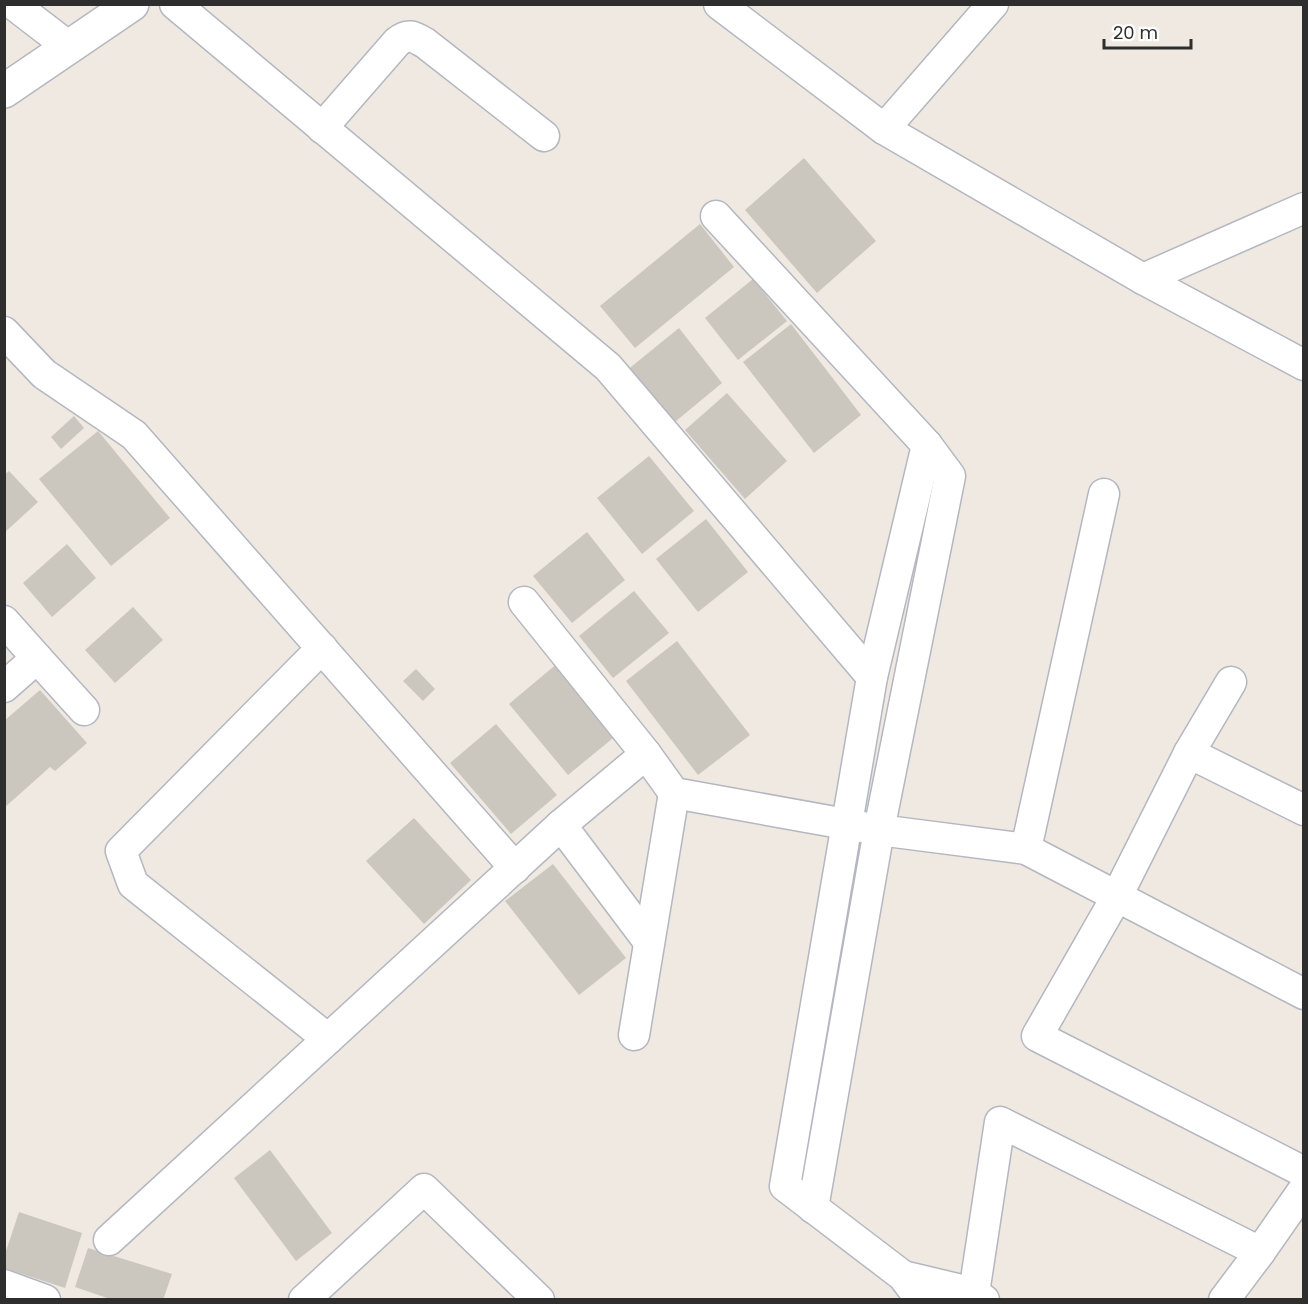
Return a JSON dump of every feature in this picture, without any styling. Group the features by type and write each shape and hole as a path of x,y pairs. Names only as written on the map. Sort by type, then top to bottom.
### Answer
{"street":[{"path":"13,4 69,47"},
{"path":"4,92 132,4"},
{"path":"175,4 608,367 872,677"},
{"path":"719,4 884,129 1143,279 1304,365"},
{"path":"884,129 993,4"},
{"path":"322,128 397,42 404,36 413,36 544,136"},
{"path":"1143,279 1304,208"},
{"path":"716,216 927,445 950,476 879,830 813,1208"},
{"path":"4,332 44,374 134,435 515,868"},
{"path":"921,1299 903,1276 785,1186 872,677 927,445"},
{"path":"1026,849 1104,494"},
{"path":"524,602 646,754 674,793 846,825 1026,849 1116,898 1304,994"},
{"path":"4,621 84,710"},
{"path":"322,648 121,851 134,884 328,1039"},
{"path":"4,687 38,658"},
{"path":"1231,682 1189,753 1116,898 1037,1036 1304,1172"},
{"path":"1189,753 1304,810"},
{"path":"109,1240 561,825 646,754"},
{"path":"634,1035 674,793"},
{"path":"561,825 649,942"},
{"path":"903,1276 979,1296 1000,1122 1260,1252"},
{"path":"304,1299 424,1189 539,1299"},
{"path":"1224,1299 1304,1189"},
{"path":"4,1285 45,1299"}],"building":[{"path":"804,158 876,241 817,293 745,210"},
{"path":"700,224 734,267 635,348 600,306"},
{"path":"753,279 787,321 738,360 705,318"},
{"path":"791,324 861,415 814,453 743,362"},
{"path":"679,328 722,383 670,426 626,371"},
{"path":"727,393 787,461 745,499 685,430"},
{"path":"74,416 84,428 61,449 51,437"},
{"path":"98,431 170,518 111,566 39,479"},
{"path":"649,456 694,511 642,554 597,498"},
{"path":"9,471 38,502 4,533 4,475"},
{"path":"706,519 748,572 698,612 656,559"},
{"path":"587,532 625,580 572,623 533,576"},
{"path":"67,544 96,578 52,617 23,583"},
{"path":"634,591 669,633 613,678 579,636"},
{"path":"133,607 163,640 115,683 85,650"},
{"path":"677,641 750,735 698,775 626,681"},
{"path":"559,662 618,734 568,775 509,704"},
{"path":"416,669 435,689 423,701 403,681"},
{"path":"40,690 87,743 55,771 50,767 4,808 4,721"},
{"path":"496,724 557,795 511,834 450,763"},
{"path":"414,818 471,880 424,924 366,861"},
{"path":"553,864 626,958 579,995 505,901"},
{"path":"270,1150 332,1233 296,1261 234,1178"},
{"path":"19,1212 82,1233 65,1288 4,1268 4,1257"},
{"path":"88,1248 172,1274 163,1300 113,1300 75,1287"}]}
